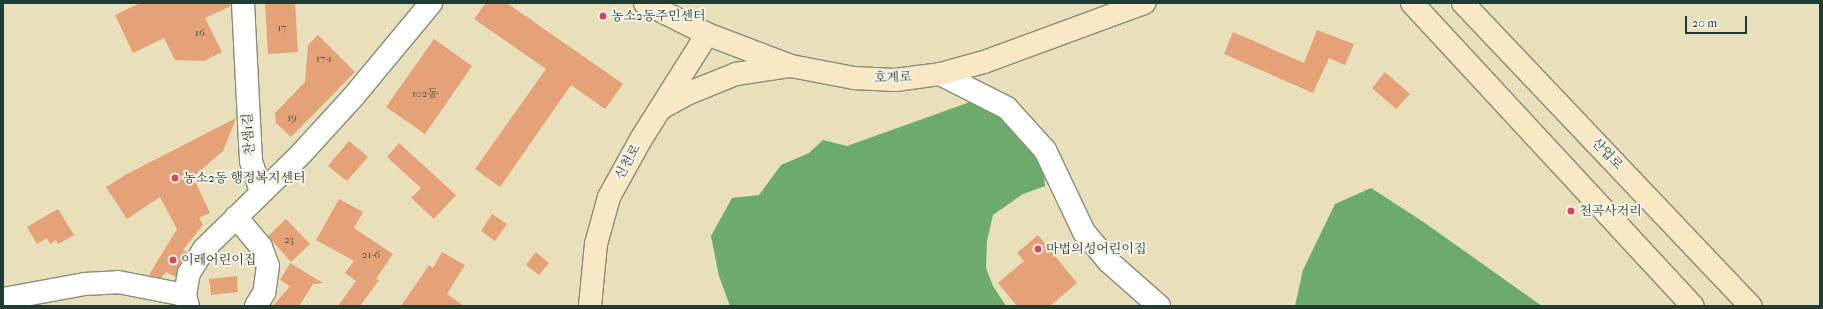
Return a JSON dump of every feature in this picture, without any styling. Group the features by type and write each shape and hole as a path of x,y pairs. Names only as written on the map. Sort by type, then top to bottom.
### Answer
{"street":[{"name":"찬샘1길","path":"243,3 251,161 261,192"},
{"path":"3,299 85,284 118,282 187,301 189,273 204,249 301,154 354,97 431,3"},
{"name":"호계로","path":"645,3 706,34 791,66 854,78 895,80 940,74 984,62 1144,3"},
{"path":"1412,3 1693,306"},
{"name":"산업로","path":"1463,3 1751,306"},
{"name":"신천로","path":"590,306 596,244 609,197 659,110 706,34"},
{"path":"659,110 689,93 736,74 791,66"},
{"path":"940,74 1008,108 1045,150 1084,232 1108,261 1158,306"},
{"path":"236,217 261,247 268,266 264,293 256,306"}],"green space":[{"path":"970,102 989,106 1043,164 1045,186 1023,194 993,215 987,241 986,268 993,286 1006,306 730,306 719,276 711,236 732,198 759,195 781,165 809,153 823,140 847,146"},
{"path":"1371,188 1422,221 1542,306 1295,306 1303,270 1335,204"}],"building":[{"path":"140,3 231,3 231,6 205,18 222,52 204,61 175,60 164,38 133,53 115,15"},
{"path":"265,3 295,3 298,52 268,54"},
{"path":"486,3 507,3 623,84 605,109 571,85 500,187 475,169 546,69 474,19"},
{"path":"1317,30 1354,44 1345,65 1329,58 1313,93 1224,54 1233,32 1304,63"},
{"path":"318,35 355,72 291,137 276,123 275,113 305,82 308,45"},
{"path":"434,39 472,66 425,134 386,107"},
{"path":"1385,72 1410,94 1396,109 1372,88"},
{"path":"236,118 223,151 193,177 210,213 199,218 203,225 183,250 187,252 176,277 166,272 161,278 149,275 177,229 160,197 127,219 106,187 127,174"},
{"path":"349,141 368,157 347,181 328,166"},
{"path":"399,143 456,195 434,219 411,198 421,188 387,157"},
{"path":"339,199 363,212 354,228 393,254 376,279 379,280 360,306 338,306 356,281 345,273 354,261 316,240"},
{"path":"58,209 74,235 58,244 56,240 50,244 47,238 37,244 27,227"},
{"path":"492,214 507,224 495,241 481,231"},
{"path":"286,219 310,244 291,262 268,236"},
{"path":"1038,235 1077,283 1050,306 1017,306 998,283 1024,261 1017,253"},
{"path":"442,252 465,265 447,294 464,306 401,306 429,265 433,268"},
{"path":"536,252 549,263 539,275 526,265"},
{"path":"290,263 323,283 313,284 299,306 273,306 290,286 280,280"},
{"path":"237,276 238,292 211,295 209,279"}],"place":[{"name":"농소2동주민센터","path":"603,16"},
{"name":"농소2동 행정복지센터","path":"175,178"},
{"name":"천곡사거리","path":"1571,211"},
{"name":"마법의성어린이집","path":"1038,249"},
{"name":"이레어린이집","path":"173,260"}]}
